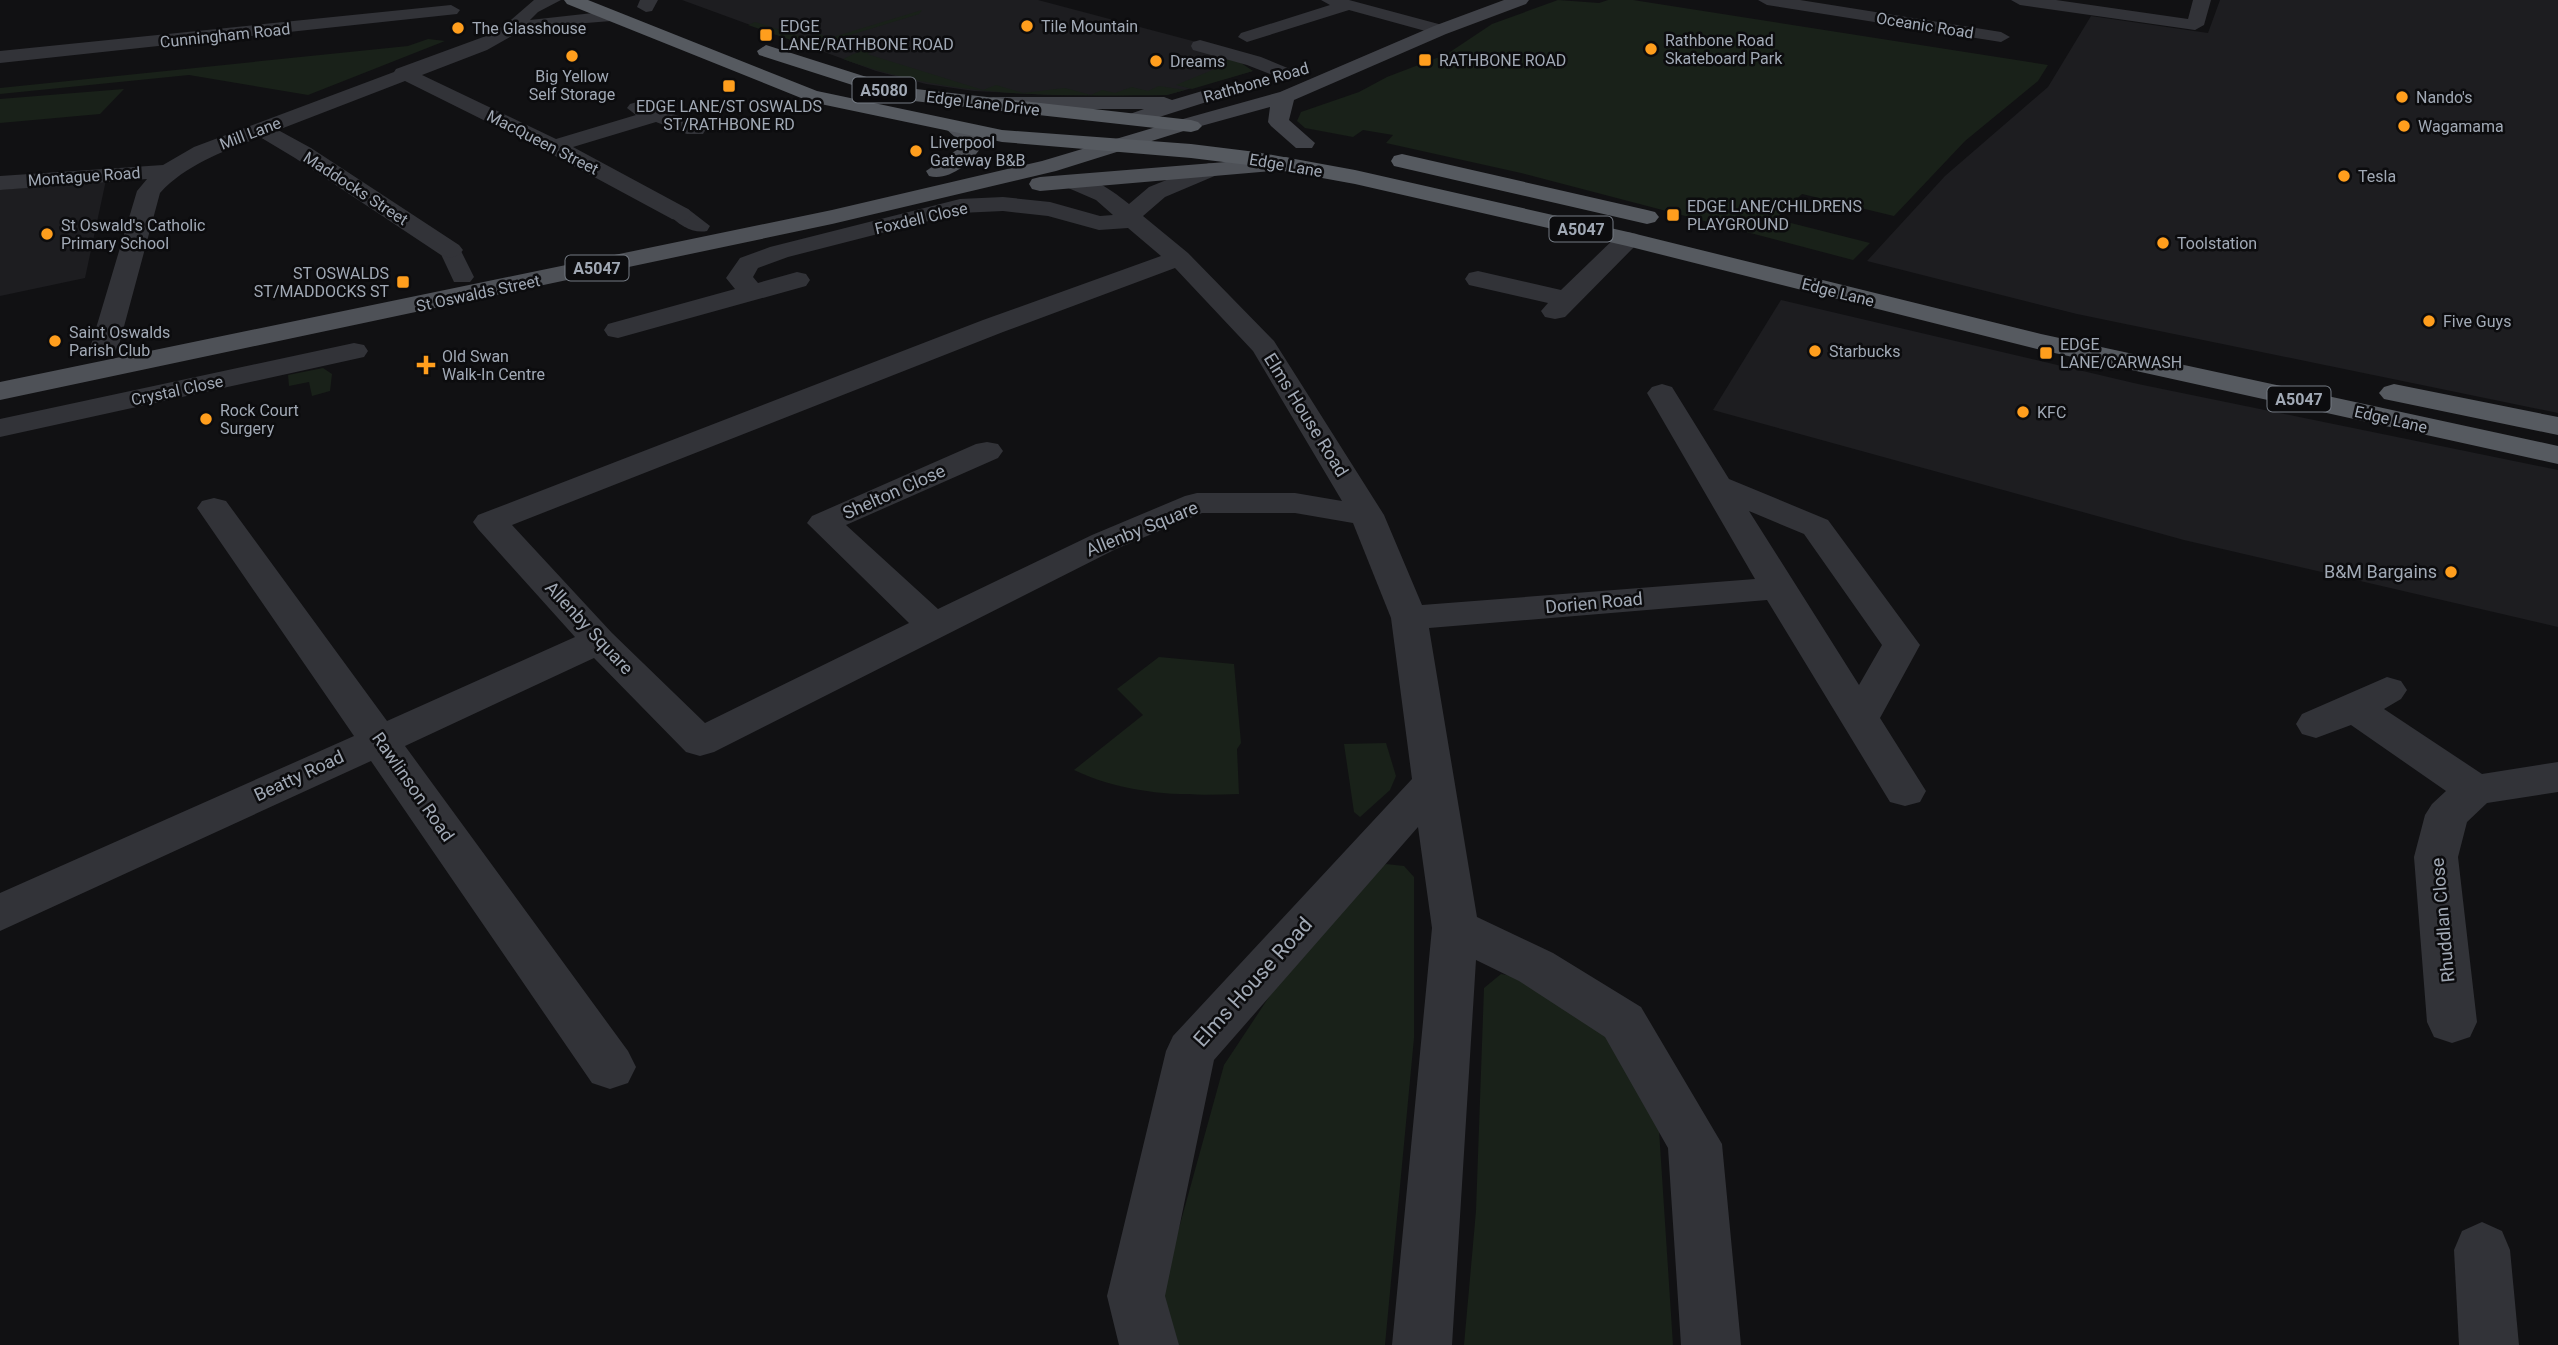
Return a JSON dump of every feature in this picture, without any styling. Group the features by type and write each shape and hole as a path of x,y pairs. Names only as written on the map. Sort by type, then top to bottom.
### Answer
{"highway":[{"name":"Edge Lane Drive","path":"573,0 811,96 956,128 1053,142 1116,144"},
{"path":"642,2 670,16"},
{"name":"Edge Lane Drive","path":"747,44 896,93 1134,119 1185,114"},
{"path":"896,93 938,110 1086,133 1116,144"},
{"name":"Edge Lane","path":"1185,114 1243,134 1315,146"},
{"name":"Edge Lane","path":"1116,144 1286,164 1354,177 1628,239 1921,313 2558,455"},
{"name":"A5047","path":"1373,156 1526,188 1674,224"},
{"name":"Edge Lane","path":"1736,242 2049,323 2558,426"},
{"path":"2049,323 2044,336 2213,380"}],"main road":[{"name":"Rathbone Road","path":"1185,114 1287,96 1440,30 1520,0"},
{"name":"Rathbone Road","path":"1257,81 1335,59 1381,56"},
{"name":"Rathbone Road","path":"1185,114 1231,89"},
{"path":"1287,96 1280,108 1278,122 1315,146"},
{"path":"987,103 1185,114"},
{"name":"A5047","path":"1116,144 1185,114"},
{"name":"A5047","path":"1053,142 1134,119"},
{"path":"937,172 962,158 969,149 966,136 956,128"},
{"name":"St Oswalds Street","path":"0,391 492,290 781,218 937,172 1053,142"},
{"name":"St Oswalds Street","path":"0,367 462,277 690,220 781,218 960,188 1048,166 1116,144"},
{"path":"960,188 1074,182 1286,164"}],"street":[{"path":"510,31 532,6 552,0"},
{"name":"Oceanic Road","path":"1767,0 2001,37"},
{"path":"1989,55 2022,0 2195,25 2202,0"},
{"path":"1250,31 1338,2 1440,30"},
{"name":"Cunningham Road","path":"0,57 451,10"},
{"path":"510,31 541,23 611,16"},
{"name":"Mill Lane","path":"105,345 149,191 168,170 181,161 403,73 480,46 510,31"},
{"path":"1199,46 1296,70"},
{"name":"MacQueen Street","path":"403,73 554,146 690,220"},
{"path":"554,146 647,111 695,129"},
{"name":"Maddocks Street","path":"260,129 303,153 450,250"},
{"name":"Montague Road","path":"0,183 168,170"},
{"path":"1132,218 1157,192 1209,170"},
{"name":"Elms House Road","path":"1074,182 1097,190 1179,258 1264,347 1367,515 1409,618 1455,928 1422,1345"},
{"name":"Foxdell Close","path":"754,293 739,278 749,263 779,252 960,206 1003,204 1050,209 1099,223 1132,218"},
{"path":"1478,279 1561,306 1628,239"},
{"path":"450,250 462,277"},
{"name":"Allenby Square","path":"1179,258 993,326 490,522 599,641 700,742 1104,542 1197,503 1295,503 1367,515"},
{"path":"618,330 797,280"},
{"name":"Crystal Close","path":"0,428 354,351"},
{"path":"1662,393 1778,588 1905,791"},
{"name":"Shelton Close","path":"934,626 824,523 986,451"},
{"path":"1716,485 1816,527 1901,645 1860,717"},
{"name":"Rawlinson Road","path":"214,508 610,1067"},
{"name":"Dorien Road","path":"1409,618 1778,588"},
{"name":"Beatty Road","path":"0,913 599,641"},
{"path":"2316,724 2371,699 2475,790 2558,777"},
{"name":"Elms House Road","path":"1149,1345 1136,1296 1191,1051 1434,782"},
{"name":"Rhuddlan Close","path":"2452,1021 2435,857 2447,815 2475,790"},
{"path":"1455,928 1536,967 1623,1022 1695,1144 1711,1345"},
{"path":"2482,1250 2489,1345"}],"shaded area":[{"path":"682,0 1038,0 1204,44 1253,71 1167,95 1052,95 974,91 926,84 876,71"},
{"path":"1558,0 1599,3 1608,0 1633,0 2048,65 2038,81 1965,141 1894,216 1802,194 1775,219 1870,243 1853,260 1521,173 1386,143 1393,135 1363,130 1353,137 1305,128 1297,121 1301,112 1359,92 1387,77 1447,54 1492,24"},
{"path":"2220,0 2558,0 2558,413 2077,314 1867,261 1945,176 2048,87 2091,16 2208,33"},
{"path":"922,10 919,14 811,47 748,25 755,22 806,38 819,34 830,38"},
{"path":"428,39 445,41 308,95 189,75 0,94 0,88 408,46"},
{"path":"871,46 882,49 867,54 983,90 924,82 843,59"},
{"path":"1221,55 1238,61 1253,71 1192,89 1176,85 1227,64 1211,59"},
{"path":"996,85 1023,93 1065,88 1091,95 1043,95 983,90"},
{"path":"1159,86 1185,90 1167,95 1091,95 1102,90 1115,93 1132,87 1148,91"},
{"path":"124,89 100,114 0,123 0,99"},
{"name":"St Oswald's Catholic Primary School","path":"106,180 85,278 0,296 0,190"},
{"path":"1781,300 2138,384 2558,470 2558,627 2184,540 1713,410"},
{"path":"323,368 332,374 330,391 312,396 309,382 289,386 288,375"},
{"path":"1159,657 1234,664 1241,743 1237,749 1239,794 1196,795 1134,789 1114,785 1074,770 1143,715 1117,689"},
{"path":"1386,743 1396,776 1390,790 1360,817 1354,812 1344,744"},
{"path":"1386,864 1404,866 1414,877 1414,1038 1385,1345 1172,1345 1163,1286 1224,1065 1351,873 1370,875"},
{"path":"1501,974 1518,977 1603,1030 1659,1130 1673,1345 1464,1345 1476,1211 1484,988"}],"place":[{"name":"Tile Mountain","path":"1027,26"},
{"name":"The Glasshouse","path":"458,28"},
{"name":"EDGE LANE/RATHBONE ROAD","path":"766,35"},
{"name":"Rathbone Road Skateboard Park","path":"1651,49"},
{"name":"Big Yellow Self Storage","path":"572,56"},
{"name":"RATHBONE ROAD","path":"1425,60"},
{"name":"Dreams","path":"1156,61"},
{"name":"EDGE LANE/ST OSWALDS ST/RATHBONE RD","path":"729,86"},
{"name":"Nando's","path":"2402,97"},
{"name":"Wagamama","path":"2404,126"},
{"name":"Liverpool Gateway B&B","path":"916,151"},
{"name":"Tesla","path":"2344,176"},
{"name":"EDGE LANE/CHILDRENS PLAYGROUND","path":"1673,215"},
{"name":"St Oswald's Catholic Primary School","path":"47,234"},
{"name":"Toolstation","path":"2163,243"},
{"name":"ST OSWALDS ST/MADDOCKS ST","path":"403,282"},
{"name":"Five Guys","path":"2429,321"},
{"name":"Saint Oswalds Parish Club","path":"55,341"},
{"name":"Starbucks","path":"1815,351"},
{"name":"EDGE LANE/CARWASH","path":"2046,353"},
{"name":"Old Swan Walk-In Centre","path":"426,365"},
{"name":"KFC","path":"2023,412"},
{"name":"Rock Court Surgery","path":"206,419"},
{"name":"B&M Bargains","path":"2451,572"}]}
